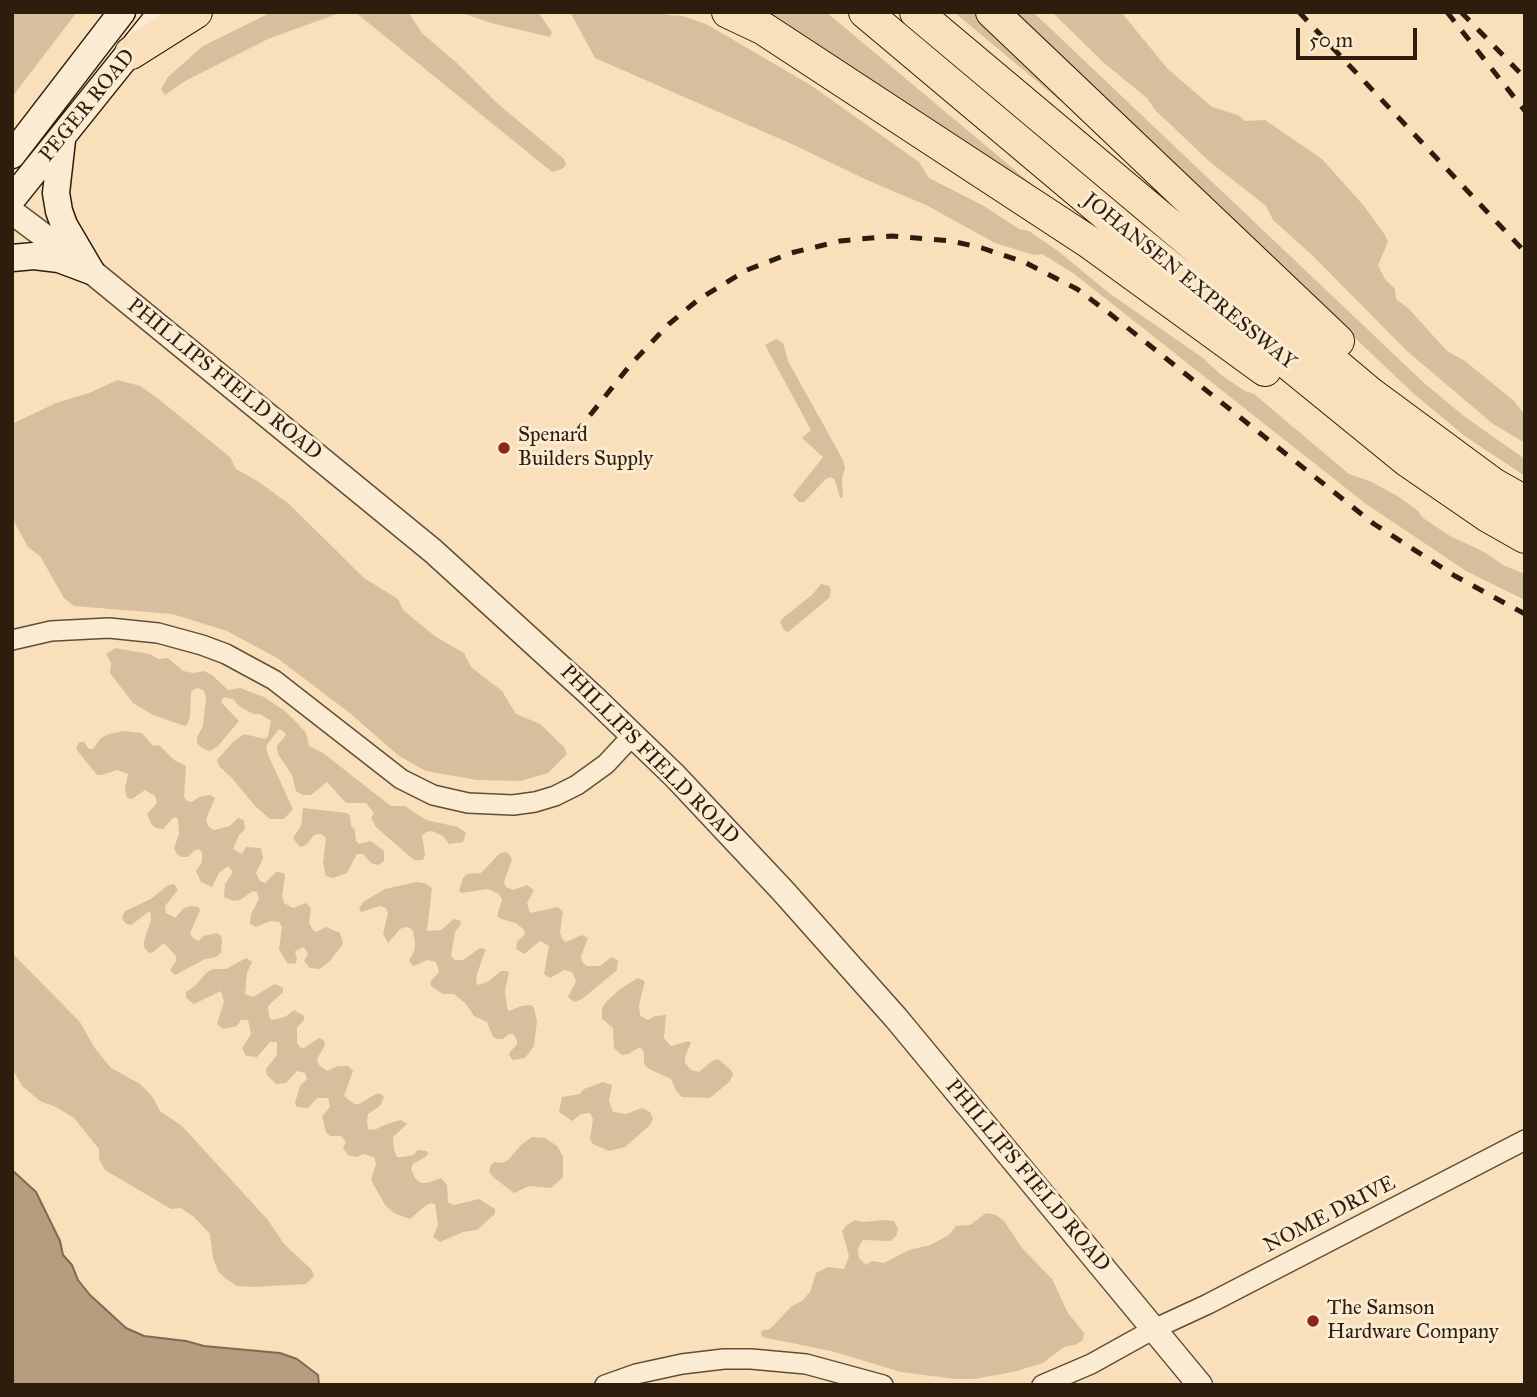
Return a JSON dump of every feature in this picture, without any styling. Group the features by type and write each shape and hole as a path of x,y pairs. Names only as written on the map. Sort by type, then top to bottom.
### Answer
{"highway":[{"path":"131,52 196,12"},
{"path":"728,12 754,20 1089,242 1314,406 1350,430 1408,461"},
{"name":"JOHANSEN EXPRESSWAY","path":"864,12 1134,238 1408,461 1478,509 1525,537"},
{"name":"JOHANSEN EXPRESSWAY","path":"916,12 1371,394 1493,484 1525,502"},
{"path":"992,12 1319,324 1493,484"}],"main road":[{"name":"PEGER ROAD","path":"12,155 122,12"},
{"name":"PEGER ROAD","path":"12,199 162,12"},
{"path":"62,140 56,193 59,211 90,271"},
{"path":"12,258 34,256 59,259 90,271"}],"street":[{"name":"PHILLIPS FIELD ROAD","path":"12,212 90,271 433,551 632,735 733,837 846,960 1200,1385"},
{"path":"12,640 51,631 109,628 158,634 202,645 239,660 274,680 401,779 433,795 468,803 513,805 555,796 577,786 606,764 632,735"},
{"name":"NOME DRIVE","path":"1042,1385 1091,1364 1154,1329 1525,1140"},
{"path":"605,1385 636,1374 682,1364 724,1359 806,1364 883,1385"}],"shaded area":[{"path":"15,12 77,12 12,97 12,16"},
{"path":"272,12 342,12 268,39 185,81 165,95 161,89 168,77 203,46"},
{"path":"355,12 408,12 422,33 498,104 564,159 566,165 552,172"},
{"path":"459,12 538,12 552,32 550,37 491,23"},
{"path":"570,12 661,12 683,16 708,25 812,86 919,162 929,178 984,206 1019,229 1029,231 1058,251 1109,293 1203,358 1221,375 1254,394 1349,474 1372,482 1399,497 1423,518 1450,536 1525,574 1525,600 1466,571 1366,504 1073,273 1042,254 1034,255 995,243 926,205 595,58"},
{"path":"765,12 826,12 1058,206"},
{"path":"954,12 983,12 1104,133 1058,99"},
{"path":"1011,12 1033,12 1423,382 1465,417 1525,459 1525,476 1466,437 1414,394"},
{"path":"1052,12 1121,12 1167,68 1212,107 1238,115 1245,121 1265,120 1322,159 1364,206 1385,235 1388,242 1378,265 1385,279 1395,289 1396,299 1409,309 1447,351 1465,361 1514,401 1525,415 1525,443 1493,424 1407,351 1313,256 1273,220 1266,206 1210,162 1155,110 1147,98 1104,63"},
{"path":"776,339 783,343 788,361 843,460 843,497 840,498 835,480 831,477 804,502 799,502 793,495 823,457 802,438 811,430 765,345"},
{"path":"118,380 140,386 156,397 230,457 236,469 289,504 364,578 398,599 403,610 436,637 464,653 471,667 502,691 516,714 540,724 564,747 567,754 548,773 520,781 477,780 426,771 399,756 351,714 277,658 227,631 172,614 74,606 64,598 40,556 28,547 12,518 12,424 56,403 89,393"},
{"path":"821,584 829,586 829,598 788,632 784,630 780,622 783,618 813,594"},
{"path":"115,648 150,654 158,659 168,658 183,671 204,671 212,675 228,690 240,688 264,697 298,724 306,733 309,746 323,753 391,806 405,806 426,820 458,827 466,833 463,842 449,844 443,836 432,831 426,832 422,836 425,854 423,860 414,860 376,827 371,818 374,813 366,803 346,803 327,782 311,795 296,791 292,775 278,754 277,746 286,735 279,729 266,746 293,809 284,819 270,819 219,766 217,760 244,734 265,739 271,721 239,706 233,699 224,697 221,702 239,721 218,746 210,751 202,748 197,743 197,737 203,726 206,698 204,691 198,688 191,691 190,717 185,726 153,715 133,703 110,673 111,663 106,654"},
{"path":"124,731 142,733 153,746 159,745 174,760 186,766 184,797 187,801 192,802 199,797 210,795 215,798 206,819 208,826 214,830 230,826 238,818 244,820 245,829 233,849 242,854 246,847 261,848 263,858 256,873 260,881 265,883 276,872 284,873 284,903 293,908 306,903 311,908 309,923 316,932 326,927 340,933 343,944 330,961 320,969 310,968 304,961 308,954 304,947 295,951 295,964 287,963 279,949 282,927 279,922 270,921 256,927 250,924 251,914 259,899 257,892 253,891 234,901 224,897 225,884 233,872 228,866 219,873 212,887 201,882 196,871 202,862 202,852 198,849 188,857 182,857 174,848 179,834 178,819 172,819 163,829 156,828 147,814 157,803 155,796 145,790 132,799 127,798 125,789 128,774 117,770 97,775 76,749 79,742 84,742 89,749 93,749 101,738"},
{"path":"303,808 347,813 355,830 356,841 359,844 371,841 384,851 384,861 378,865 371,863 363,854 357,854 347,873 333,878 326,876 323,863 326,838 321,834 314,835 306,845 300,847 293,838 301,826"},
{"path":"505,852 512,859 504,882 506,887 513,890 527,885 534,890 527,903 530,913 558,907 563,912 560,932 562,939 566,942 582,935 588,938 581,956 582,962 587,966 600,966 611,957 618,960 617,970 582,999 574,1002 568,997 576,981 572,972 564,970 550,978 544,974 549,946 540,941 524,954 516,949 517,942 525,934 524,930 516,923 497,916 502,900 499,894 488,889 462,893 459,891 467,874 481,873 499,854"},
{"path":"416,882 432,888 427,931 441,930 454,919 461,921 455,932 451,956 455,960 463,960 480,948 486,949 476,983 479,985 489,981 501,971 509,972 505,991 509,1011 521,1006 531,1005 534,1008 537,1021 534,1046 525,1058 513,1060 509,1055 517,1044 513,1034 503,1039 493,1037 487,1022 474,1016 466,1004 454,994 443,994 431,986 430,982 439,972 436,962 427,960 414,966 411,964 409,960 415,943 410,928 400,929 388,943 383,934 388,913 386,908 380,906 361,912 359,909 363,902 385,889"},
{"path":"174,884 178,890 165,906 166,913 175,918 184,908 198,907 200,910 190,933 193,938 198,941 204,936 217,933 222,941 221,953 216,957 205,959 175,975 170,970 176,956 164,943 152,953 144,947 151,920 150,911 131,925 126,924 122,918 125,911"},
{"path":"12,953 80,1022 94,1047 111,1068 140,1084 152,1096 160,1111 182,1126 268,1220 284,1244 311,1269 314,1276 306,1284 252,1287 237,1286 226,1279 218,1271 213,1258 210,1234 194,1217 181,1208 171,1209 105,1170 99,1159 99,1149 74,1118 40,1101 22,1086 12,1068"},
{"path":"246,958 252,962 247,973 245,994 253,997 275,984 283,988 283,992 268,1006 271,1020 285,1017 294,1010 304,1016 297,1028 297,1043 300,1047 304,1048 319,1038 324,1040 325,1045 317,1059 319,1065 327,1071 338,1066 348,1066 353,1071 344,1096 354,1104 376,1094 384,1097 380,1106 368,1114 368,1129 374,1130 401,1120 407,1124 393,1137 394,1150 397,1157 413,1155 418,1150 427,1151 425,1157 413,1164 411,1169 415,1178 421,1183 427,1183 441,1178 447,1185 448,1202 454,1205 479,1199 495,1209 495,1214 477,1230 463,1232 440,1242 433,1237 438,1225 435,1204 425,1206 410,1219 394,1213 385,1205 371,1180 376,1164 374,1157 363,1154 357,1157 348,1155 343,1148 346,1142 341,1136 330,1136 326,1132 322,1116 330,1107 328,1098 317,1098 308,1108 297,1107 295,1103 300,1086 307,1079 305,1073 297,1071 286,1083 276,1084 267,1075 266,1069 277,1055 277,1042 270,1042 257,1057 246,1056 242,1048 251,1034 248,1020 241,1020 237,1026 223,1029 217,1024 224,1002 221,991 194,1004 186,998 186,992 206,973 213,969 226,969"},
{"path":"638,978 645,981 639,1005 640,1016 648,1020 666,1015 664,1038 671,1046 689,1041 691,1043 685,1063 691,1070 699,1072 718,1059 731,1070 733,1074 730,1081 710,1098 682,1097 671,1079 647,1068 644,1052 640,1047 622,1055 614,1048 613,1028 602,1019 602,1008 620,989"},
{"path":"603,1082 612,1085 609,1101 613,1112 626,1114 642,1108 650,1112 653,1119 650,1125 625,1147 609,1151 593,1144 590,1139 593,1119 590,1113 581,1114 572,1121 559,1112 562,1097 580,1094 584,1089"},
{"path":"532,1137 545,1138 557,1146 563,1156 563,1177 551,1188 529,1186 514,1193 489,1171 491,1165 508,1160"},
{"path":"12,1170 36,1192 60,1241 63,1255 72,1265 78,1280 90,1295 126,1328 144,1336 204,1346 280,1353 297,1359 318,1375 319,1385 12,1385"},
{"path":"986,1213 996,1215 1004,1221 1022,1248 1052,1279 1068,1313 1084,1333 1083,1340 1064,1347 1043,1363 1013,1372 974,1379 955,1379 901,1372 831,1351 762,1337 761,1331 770,1329 810,1292 816,1273 828,1267 844,1269 849,1256 842,1231 855,1220 894,1221 898,1229 896,1236 890,1241 863,1240 858,1248 859,1258 866,1265 872,1261 884,1263 909,1250 930,1245 949,1235 956,1226 970,1225"}],"railway":[{"path":"1299,12 1525,252"},
{"path":"1447,12 1525,111"},
{"path":"1461,12 1525,78"},
{"path":"575,434 631,364 669,324 699,299 747,270 791,253 840,241 892,236 951,241 1024,262 1077,289 1374,524 1455,576 1525,614"}],"place":[{"name":"Spenard Builders Supply","path":"504,448"},
{"name":"The Samson Hardware Company","path":"1313,1321"}]}
